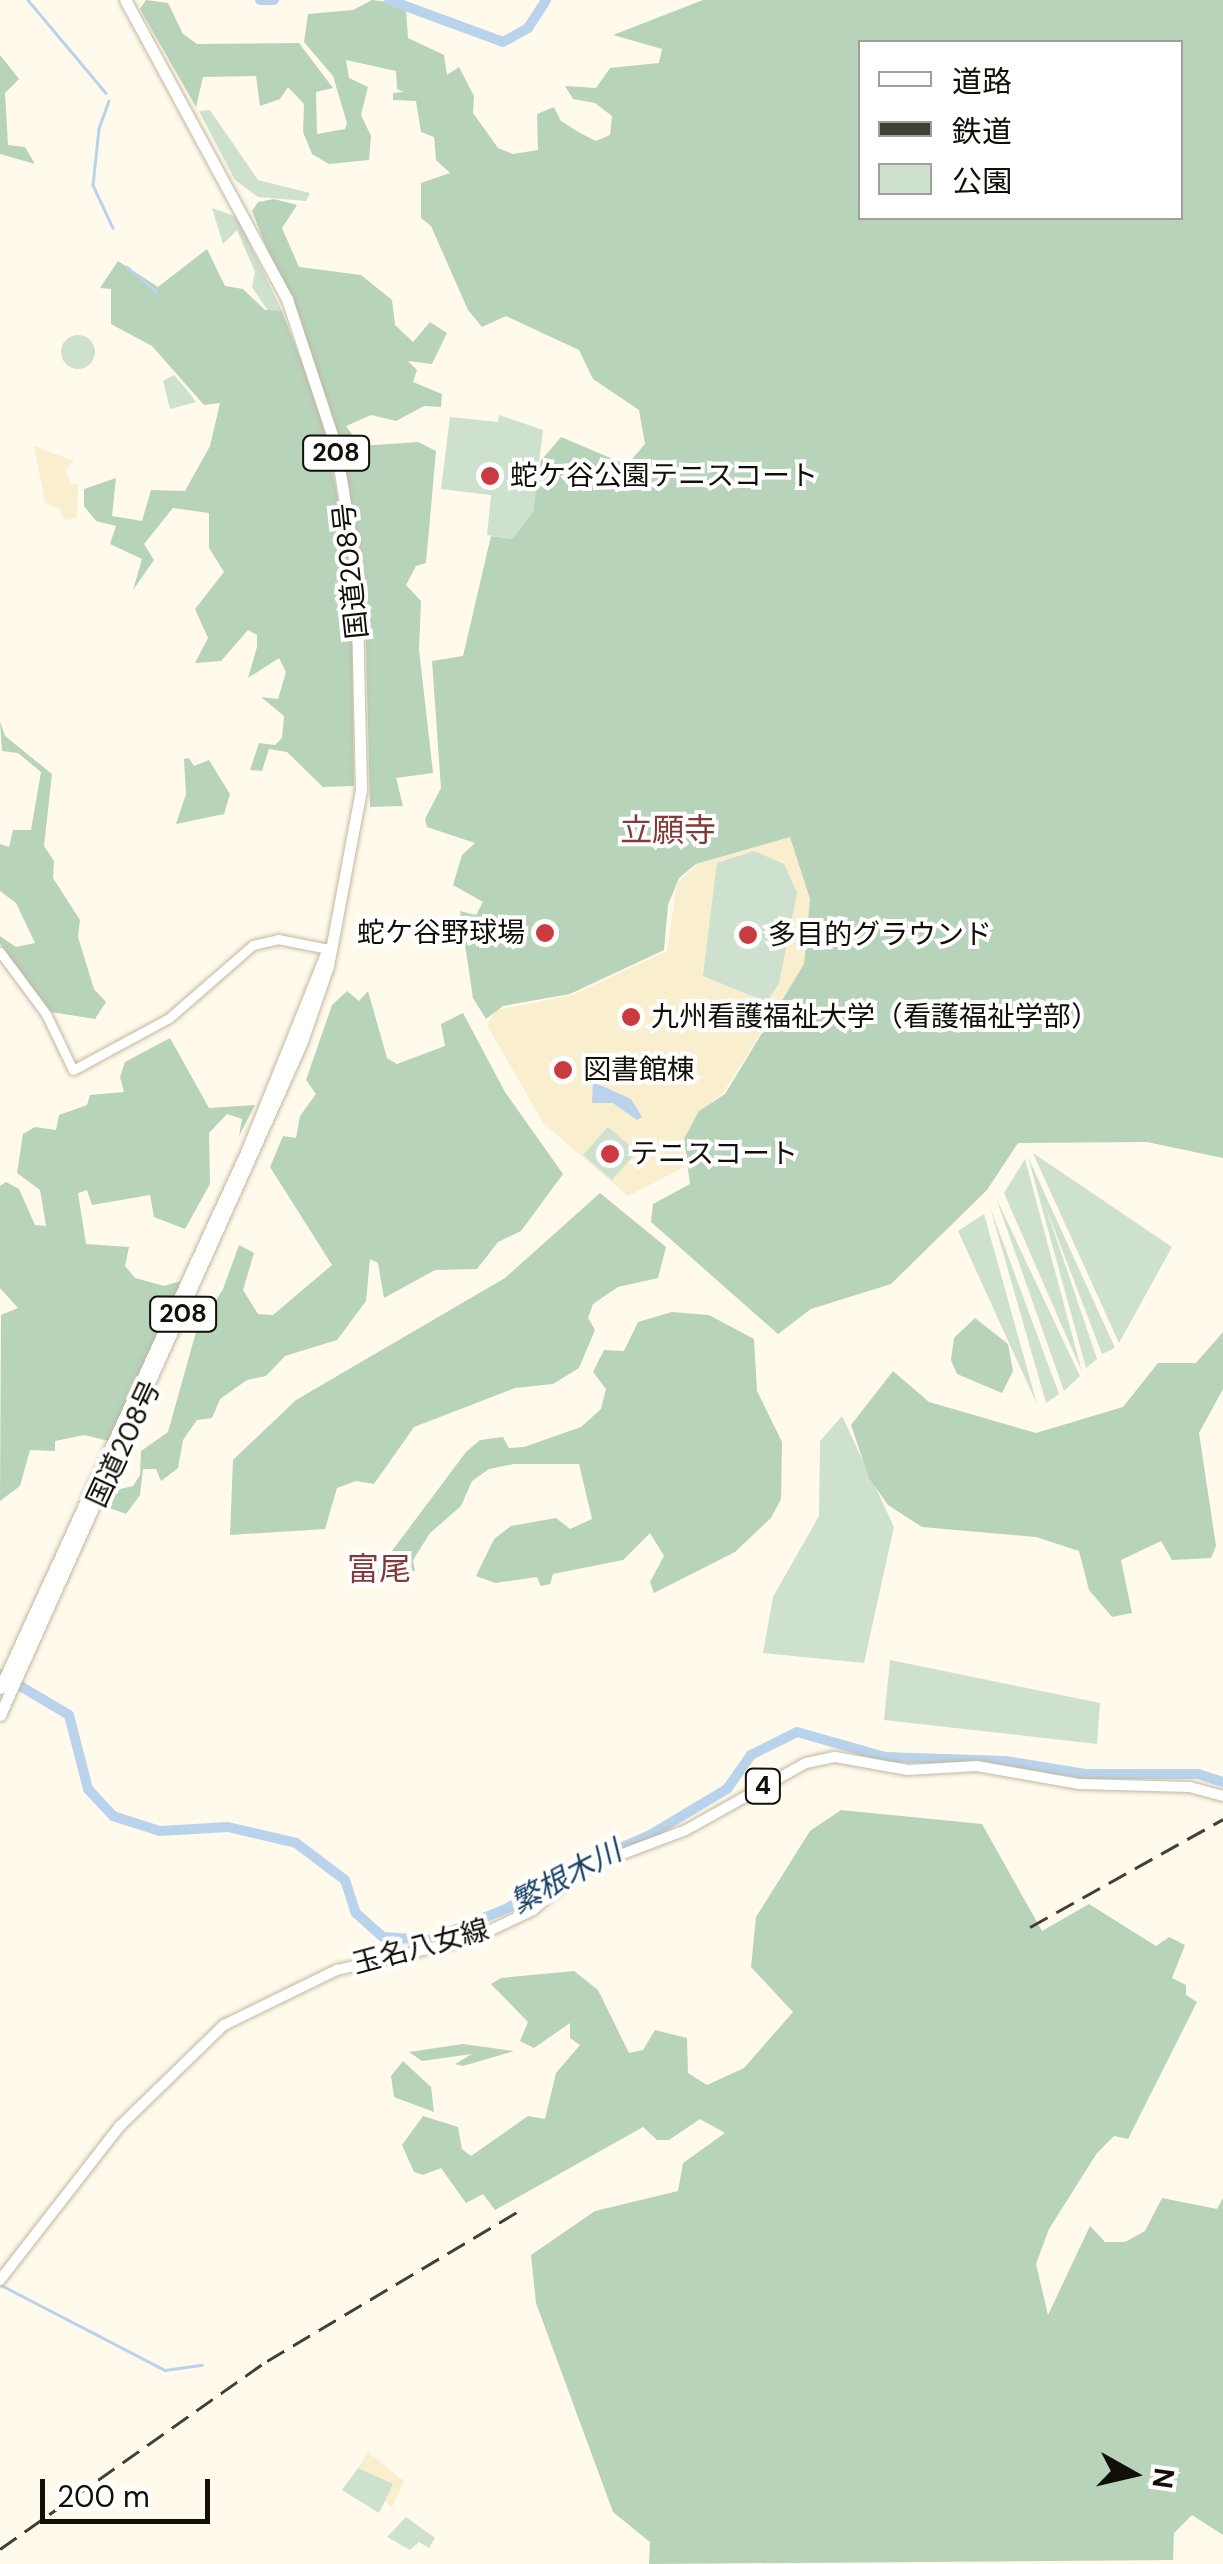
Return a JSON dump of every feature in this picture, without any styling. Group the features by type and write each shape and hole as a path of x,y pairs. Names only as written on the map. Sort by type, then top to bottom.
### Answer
{"highway":[{"name":"国道208号","path":"2,1709 14,1670 247,1150 328,949 361,790 356,571 336,447 287,299 124,0"},
{"name":"国道208号","path":"0,1688 14,1670"}],"main road":[{"path":"0,952 46,1014 73,1070 169,1018 214,972 254,945 278,939 328,949"},
{"name":"玉名八女線","path":"0,2280 120,2126 224,2026 337,1970 474,1938 533,1910 580,1870 686,1830 806,1763 835,1757 908,1770 976,1766 1079,1784 1190,1787 1223,1796"}],"shaded area":[{"path":"34,446 74,461 65,470 71,485 78,484 77,518 63,520 60,508 45,503"},
{"name":"九州看護福祉大学（看護福祉学部）","path":"790,836 810,899 804,964 723,1093 699,1112 684,1152 688,1165 628,1196 544,1124 487,1025 496,1010 572,995 667,951 677,883 698,864"},
{"path":"368,2452 404,2481 392,2507 383,2500 393,2485 358,2468"}],"green space":[{"path":"146,0 168,3 183,34 197,44 299,43 333,88 316,92 317,134 345,129 347,123 333,76 304,42 308,14 353,10 372,0 395,3 406,10 408,38 444,55 447,75 459,67 474,96 473,113 498,148 513,154 538,150 537,114 554,107 561,121 596,141 610,135 612,116 595,103 573,99 565,86 596,88 610,68 659,63 662,49 613,35 703,0 1223,0 1223,1158 1147,1142 1018,1143 987,1190 891,1284 811,1309 778,1334 651,1222 653,1204 690,1184 684,1139 699,1111 725,1094 804,964 810,899 790,837 696,864 679,878 668,905 664,950 570,994 503,1006 486,1019 473,998 460,911 476,915 483,902 453,885 462,855 475,843 427,827 425,819 441,788 432,661 463,656 491,536 512,539 533,512 539,463 561,437 627,465 645,444 639,410 593,379 579,350 506,316 482,327 468,310 431,226 421,218 421,183 450,173 436,160 434,137 421,132 416,101 393,100 393,93 404,92 397,89 396,71 346,60 349,78 368,87 361,115 371,136 369,160 329,164 312,154 303,132 304,104 288,87 280,99 260,106 256,76 203,77 196,107 140,9"},
{"path":"0,55 19,79 5,93 8,145 25,147 35,164 0,154"},
{"path":"210,110 258,180 310,193 306,201 258,197 235,180 199,111"},
{"path":"274,199 297,205 282,228 299,267 361,275 392,300 395,325 413,342 430,322 447,333 432,364 408,361 417,370 413,382 442,394 441,407 424,406 396,421 371,415 346,426 360,446 418,442 436,451 426,563 416,566 406,585 421,601 419,649 433,773 396,778 403,806 370,807 364,566 329,406 252,211 258,202"},
{"path":"212,208 237,217 282,311 268,311 252,287 255,272 237,230 223,244"},
{"path":"207,249 225,286 243,289 265,310 282,311 322,415 351,568 354,786 323,787 287,752 269,749 262,771 250,770 259,743 275,745 282,738 284,716 261,697 278,699 286,672 279,658 248,678 257,635 248,630 221,661 195,663 208,638 195,609 224,572 209,548 209,513 173,508 144,544 154,560 133,590 142,559 110,544 116,526 96,521 84,506 84,489 116,478 112,516 142,521 151,490 185,491 210,446 220,403 204,405 152,346 111,324 111,289 100,288 118,261 158,287"},
{"path":"78,335 90,340 95,352 90,364 78,369 66,364 61,352 66,340"},
{"path":"174,375 196,402 170,409 163,381"},
{"name":"蛇ケ谷公園テニスコート","path":"499,415 543,430 533,512 512,539 487,535 491,495 441,489 450,417 498,422"},
{"path":"0,721 5,736 52,774 44,846 54,861 53,878 80,920 78,937 94,989 106,1002 95,1019 51,1012 0,944 0,936 16,947 35,943 16,903 0,891 0,844 9,847 13,830 31,830 41,772 18,753 2,751"},
{"path":"189,758 194,766 209,760 230,794 224,814 176,824 186,794 184,759"},
{"name":"多目的グラウンド","path":"754,851 784,864 797,893 779,983 767,1002 703,976 717,863"},
{"path":"347,991 359,1001 368,991 387,1058 397,1064 445,1046 441,1024 463,1013 505,1092 563,1174 521,1231 498,1242 477,1269 435,1270 384,1298 378,1263 370,1259 366,1301 337,1340 285,1356 266,1376 247,1380 220,1399 212,1418 197,1420 183,1440 178,1468 161,1481 156,1469 143,1469 140,1495 126,1514 109,1508 116,1490 133,1486 140,1475 141,1451 168,1432 196,1332 223,1289 239,1245 254,1253 243,1290 258,1314 273,1315 332,1265 270,1167 283,1136 296,1138 300,1116 316,1094 306,1080 332,1005"},
{"path":"170,1038 209,1108 255,1105 239,1136 242,1119 227,1114 209,1133 210,1184 185,1229 154,1217 150,1195 92,1205 87,1190 78,1193 86,1244 129,1247 125,1266 135,1278 164,1286 184,1280 109,1441 84,1435 55,1441 55,1451 30,1450 20,1486 0,1501 1,1315 18,1308 0,1288 0,1186 6,1182 19,1189 35,1225 46,1226 40,1190 17,1173 23,1134 35,1127 56,1130 59,1115 87,1105 90,1095 124,1092 120,1077 125,1062"},
{"name":"テニスコート","path":"608,1127 637,1152 612,1180 583,1155"},
{"path":"1033,1153 1172,1247 1119,1343"},
{"path":"1028,1157 1115,1348 1102,1354 1045,1205 1097,1359 1086,1368"},
{"path":"1025,1159 1082,1372 1004,1193"},
{"path":"600,1193 666,1247 658,1278 618,1287 593,1304 588,1318 595,1330 579,1368 553,1384 515,1388 414,1427 374,1484 356,1481 337,1488 325,1529 230,1535 233,1460 296,1400 505,1278"},
{"path":"996,1198 1080,1376 1064,1391"},
{"path":"990,1207 1059,1394 1046,1403"},
{"path":"984,1214 1037,1404 958,1231"},
{"path":"672,1312 709,1315 754,1339 757,1391 782,1442 781,1499 771,1518 735,1552 654,1593 650,1582 664,1556 650,1533 623,1560 553,1574 550,1584 541,1586 537,1577 495,1583 476,1576 494,1539 511,1526 556,1518 570,1529 592,1519 579,1464 514,1464 489,1469 472,1481 461,1506 430,1533 413,1560 415,1571 371,1579 466,1452 480,1440 503,1437 509,1448 524,1447 581,1427 601,1409 606,1389 593,1372 604,1350 624,1351 638,1322"},
{"path":"975,1318 1008,1344 1013,1371 1002,1393 957,1374 951,1360 954,1338"},
{"path":"1223,1332 1223,1389 1199,1433 1216,1546 1211,1558 1172,1560 1161,1541 1121,1560 1132,1613 1112,1617 1089,1590 1079,1551 1036,1537 922,1527 888,1505 869,1478 851,1425 893,1371 929,1402 1036,1433 1123,1407 1158,1363 1196,1363"},
{"path":"842,1416 894,1527 864,1663 763,1653 773,1597 819,1516 820,1441"},
{"path":"890,1660 1100,1703 1097,1744 884,1720"},
{"path":"841,1810 982,1824 1042,1931 1089,1904 1156,1946 1169,1937 1185,1945 1172,1978 1186,1985 1186,1995 1197,2002 1128,2139 1114,2136 1097,2153 1049,2229 1036,2264 1048,2315 1090,2226 1105,2242 1125,2242 1145,2231 1162,2198 1217,2209 1223,2198 1223,2535 1192,2515 1174,2533 1173,2560 649,2564 650,2542 613,2512 536,2303 531,2255 595,2211 678,2191 683,2163 725,2133 700,2119 669,2140 657,2140 643,2127 495,2210 483,2194 466,2203 441,2168 423,2175 414,2172 402,2145 423,2116 458,2127 462,2149 471,2156 528,2116 545,2119 556,2073 580,2045 570,2038 570,2023 534,2048 520,2041 528,2022 491,1984 501,1978 574,1971 598,1990 629,2053 643,2050 655,2030 687,2038 688,2073 707,2085 744,2068 793,2012 751,1967 756,1917 810,1831"},
{"path":"463,2044 514,2051 463,2066 455,2064 472,2054 422,2061 409,2052"},
{"path":"403,2061 431,2087 434,2112 394,2097 391,2076"},
{"path":"358,2468 393,2484 379,2513 342,2490"},
{"path":"406,2517 435,2538 429,2548 419,2542 410,2550 387,2537"}],"water":[{"path":"593,1082 631,1099 642,1117 637,1120 613,1103 592,1103"}],"waterway":[{"path":"28,0 106,93"},
{"path":"260,0 274,0"},
{"path":"389,0 503,42 528,28 546,0"},
{"path":"109,101 99,129 93,185 113,228"},
{"path":"127,267 156,291"},
{"name":"繁根木川","path":"0,1674 69,1715 88,1789 113,1816 160,1831 228,1827 296,1843 345,1880 356,1913 383,1937 429,1940 508,1908 555,1876 650,1835 727,1789 751,1755 797,1732 885,1757 1006,1761 1085,1774 1198,1774 1223,1782"},
{"path":"1,2285 165,2370 202,2365"}],"railway":[{"path":"1030,1927 1223,1819"},
{"path":"0,2549 267,2361 522,2209"}],"place":[{"name":"蛇ケ谷公園テニスコート","path":"490,476"},
{"name":"蛇ケ谷野球場","path":"545,933"},
{"name":"多目的グラウンド","path":"748,935"},
{"name":"九州看護福祉大学（看護福祉学部）","path":"631,1017"},
{"name":"図書館棟","path":"563,1070"},
{"name":"テニスコート","path":"610,1154"}],"district":[{"name":"立願寺","path":"668,830"},
{"name":"富尾","path":"379,1569"}]}
